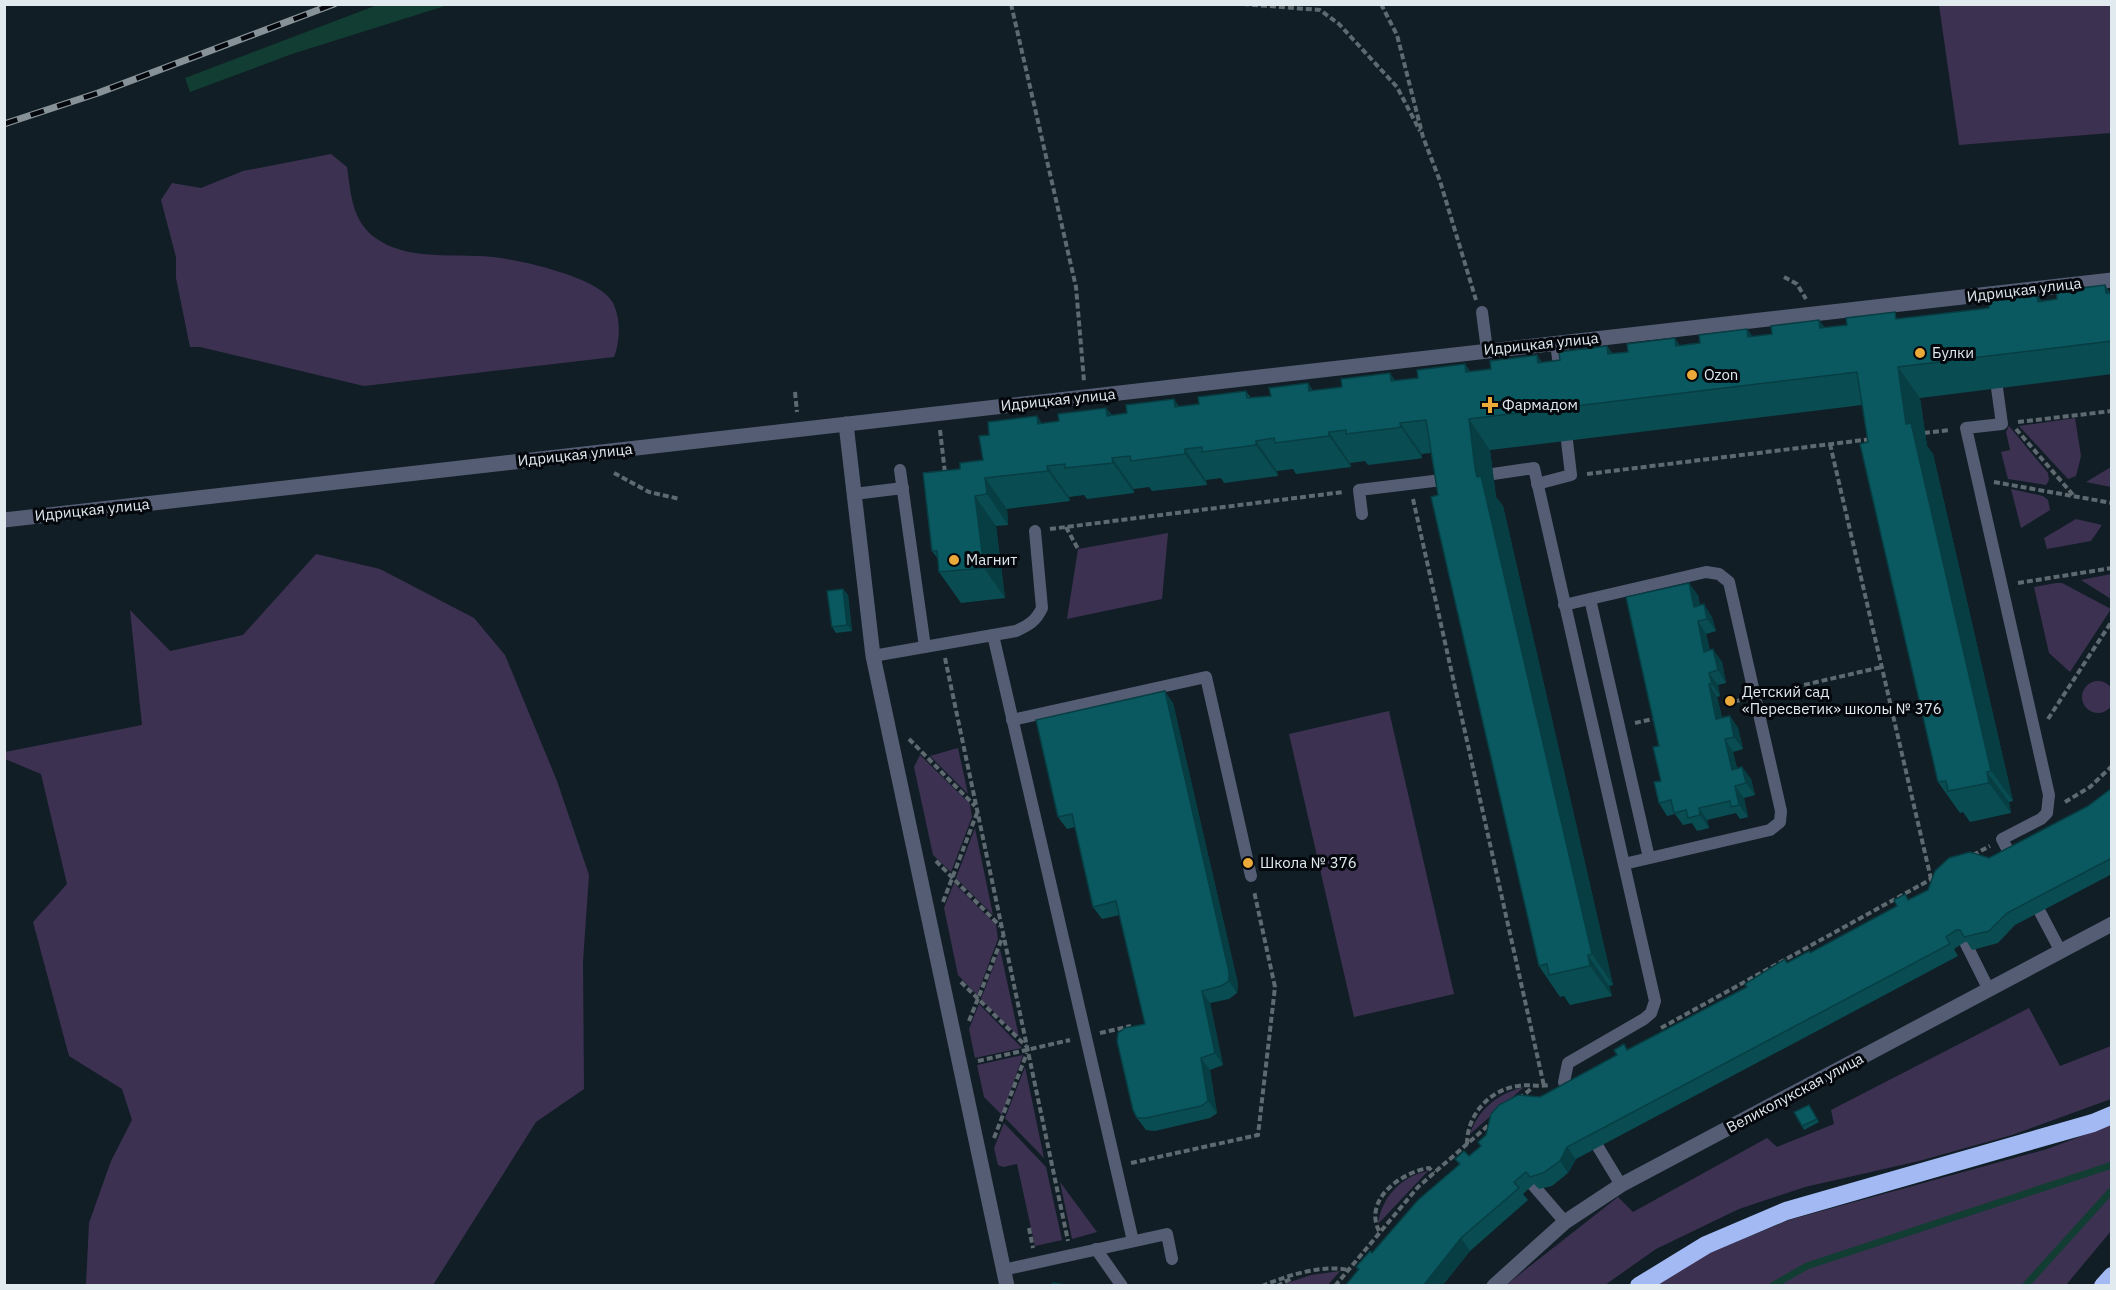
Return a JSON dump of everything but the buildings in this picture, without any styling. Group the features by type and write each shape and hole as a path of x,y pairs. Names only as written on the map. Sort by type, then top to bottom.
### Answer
{"highway":[{"path":"1639,1286 1706,1245 1786,1211 1962,1162 2093,1123 2112,1114"},
{"path":"2103,1286 2112,1276"}],"street":[{"name":"Идрицкая улица","path":"4,519 1810,314 1986,300 2112,280"},
{"path":"846,424 873,656 1006,1286"},
{"name":"Великолукская улица","path":"1494,1286 1565,1222 1621,1185 2112,924"}],"lane":[{"path":"1482,312 1487,350"},
{"path":"1556,343 1561,382"},
{"path":"1997,388 2002,424 1966,428 2049,795 2047,813 2002,839 2014,862"},
{"path":"1537,484 1571,475 1568,441"},
{"path":"1493,474 1534,468 1655,1001 1654,1007 1644,1018 1568,1063 1564,1082 1571,1097"},
{"path":"900,470 925,647"},
{"path":"1362,514 1359,490 1451,478"},
{"path":"854,494 903,488"},
{"path":"873,656 993,635 1029,625 1037,618 1042,608 1035,531"},
{"path":"1564,605 1706,572 1719,574 1729,582 1781,811 1780,822 1770,830 1624,864"},
{"path":"1590,599 1649,858"},
{"path":"993,635 1133,1241"},
{"path":"1012,720 1206,677 1251,876"},
{"path":"2040,912 2061,952"},
{"path":"1965,942 1989,990"},
{"path":"1598,1147 1621,1185"},
{"path":"1533,1185 1565,1222"},
{"path":"1003,1270 1167,1234 1173,1259"},
{"path":"1096,1249 1122,1286"}],"path":[{"path":"1011,4 1076,287 1084,380"},
{"path":"1243,4 1320,10 1340,24 1397,87 1423,137"},
{"path":"1381,4 1397,35 1423,137 1467,265 1474,294 1482,312"},
{"path":"1784,277 1803,291 1810,314"},
{"path":"795,392 798,420"},
{"path":"2074,497 2011,423 2112,411"},
{"path":"937,479 946,478 938,413"},
{"path":"1924,433 1966,428"},
{"path":"1571,475 1882,438"},
{"path":"1830,444 1931,879"},
{"path":"614,473 649,492 680,499"},
{"path":"1978,480 2112,503"},
{"path":"1410,484 1544,1086"},
{"path":"1035,531 1359,490"},
{"path":"1066,527 1078,549"},
{"path":"2002,587 2111,568"},
{"path":"2036,737 2112,621"},
{"path":"944,654 1068,1242"},
{"path":"1727,703 1882,667"},
{"path":"904,735 976,807"},
{"path":"2047,813 2090,787 2112,766"},
{"path":"941,907 977,813"},
{"path":"1972,856 2002,839"},
{"path":"930,856 1001,926"},
{"path":"1656,1031 1941,873"},
{"path":"1116,1166 1258,1135 1275,987 1251,876"},
{"path":"966,1028 1003,935"},
{"path":"956,978 1027,1050"},
{"path":"974,1062 1131,1026"},
{"path":"992,1146 1027,1050"},
{"path":"1467,1144 1467,1131 1474,1114 1492,1095 1513,1087 1528,1085 1532,1088 1517,1101"},
{"path":"1335,1286 1379,1231 1434,1173 1492,1123"},
{"path":"1379,1231 1375,1217 1385,1192 1394,1182 1419,1170 1429,1168 1434,1173"},
{"path":"1029,1228 1033,1249"},
{"path":"1262,1286 1300,1274 1331,1269 1348,1270"},
{"path":"1277,1286 1300,1274"}],"shaded area":[{"path":"380,4 448,5 292,54 190,92 185,78"},
{"path":"1939,5 2111,5 2111,133 1959,145"},
{"path":"331,154 347,167 354,207 362,225 377,239 389,246 403,251 433,255 493,257 521,262 558,271 593,285 605,294 616,309 618,344 614,357 364,386 200,347 190,347 176,278 176,257 161,200 172,183 201,188 243,171"},
{"path":"2075,418 2081,456 2076,476 2068,479 2019,426"},
{"path":"2009,426 2048,473 2049,480 2046,485 2008,479 2001,452 2010,450 2006,432"},
{"path":"2111,467 2111,487 2086,482"},
{"path":"2011,489 2043,496 2048,500 2050,510 2021,528"},
{"path":"2076,519 2102,525 2091,541 2047,549 2044,538"},
{"path":"1168,533 1162,599 1067,619 1078,549"},
{"path":"316,554 380,569 474,618 505,655 557,781 589,875 583,961 584,1089 536,1122 433,1285 86,1285 89,1223 111,1161 132,1120 122,1089 69,1056 33,922 67,884 41,774 5,759 5,752 142,725 130,610 170,651 243,635"},
{"path":"2111,574 2111,599 2081,580"},
{"path":"2062,583 2111,609 2070,672 2049,653 2034,587"},
{"path":"2098,681 2110,685 2114,697 2110,709 2098,713 2086,709 2082,697 2086,685"},
{"path":"1389,711 1454,994 1354,1017 1289,734"},
{"path":"958,748 968,794 930,756"},
{"path":"920,755 970,804 972,817 951,872 933,855 914,767"},
{"path":"975,828 993,915 956,878"},
{"path":"954,883 996,925 998,939 977,995 958,975 944,908"},
{"path":"1000,949 1019,1037 981,999"},
{"path":"979,1004 1022,1048 975,1058 969,1029"},
{"path":"2029,1008 2060,1066 2111,1046 2111,1099 2012,1135 1919,1161 1805,1187 1739,1209 1656,1249 1605,1285 1506,1285 1618,1197 1633,1212 1767,1138 1777,1147 1834,1124 1831,1110"},
{"path":"1023,1055 1002,1115 984,1097 977,1065"},
{"path":"1025,1067 1044,1158 1005,1118"},
{"path":"1524,1087 1470,1134 1478,1117 1491,1103 1506,1093"},
{"path":"1004,1123 1046,1167 1062,1240 1035,1246 1017,1164 1003,1167 998,1165 994,1148"},
{"path":"2111,1125 2111,1231 2066,1285 1653,1286 1709,1253 1789,1220 2047,1149"},
{"path":"1428,1171 1378,1224 1383,1205 1394,1190 1409,1178"},
{"path":"1060,1182 1097,1232 1072,1239"},
{"path":"1340,1271 1328,1285 1281,1285 1311,1275"}],"waterway":[{"path":"1772,1286 1807,1266 2112,1165"},
{"path":"2025,1286 2112,1190"}],"railway":[{"path":"4,124 98,93 334,4"}],"place":[{"name":"Булки","path":"1920,353"},
{"name":"Ozon","path":"1692,375"},
{"name":"Фармадом","path":"1490,405"},
{"name":"Магнит","path":"954,560"},
{"name":"Детский сад «Пересветик» школы № 376","path":"1730,701"},
{"name":"Школа № 376","path":"1248,863"}]}
